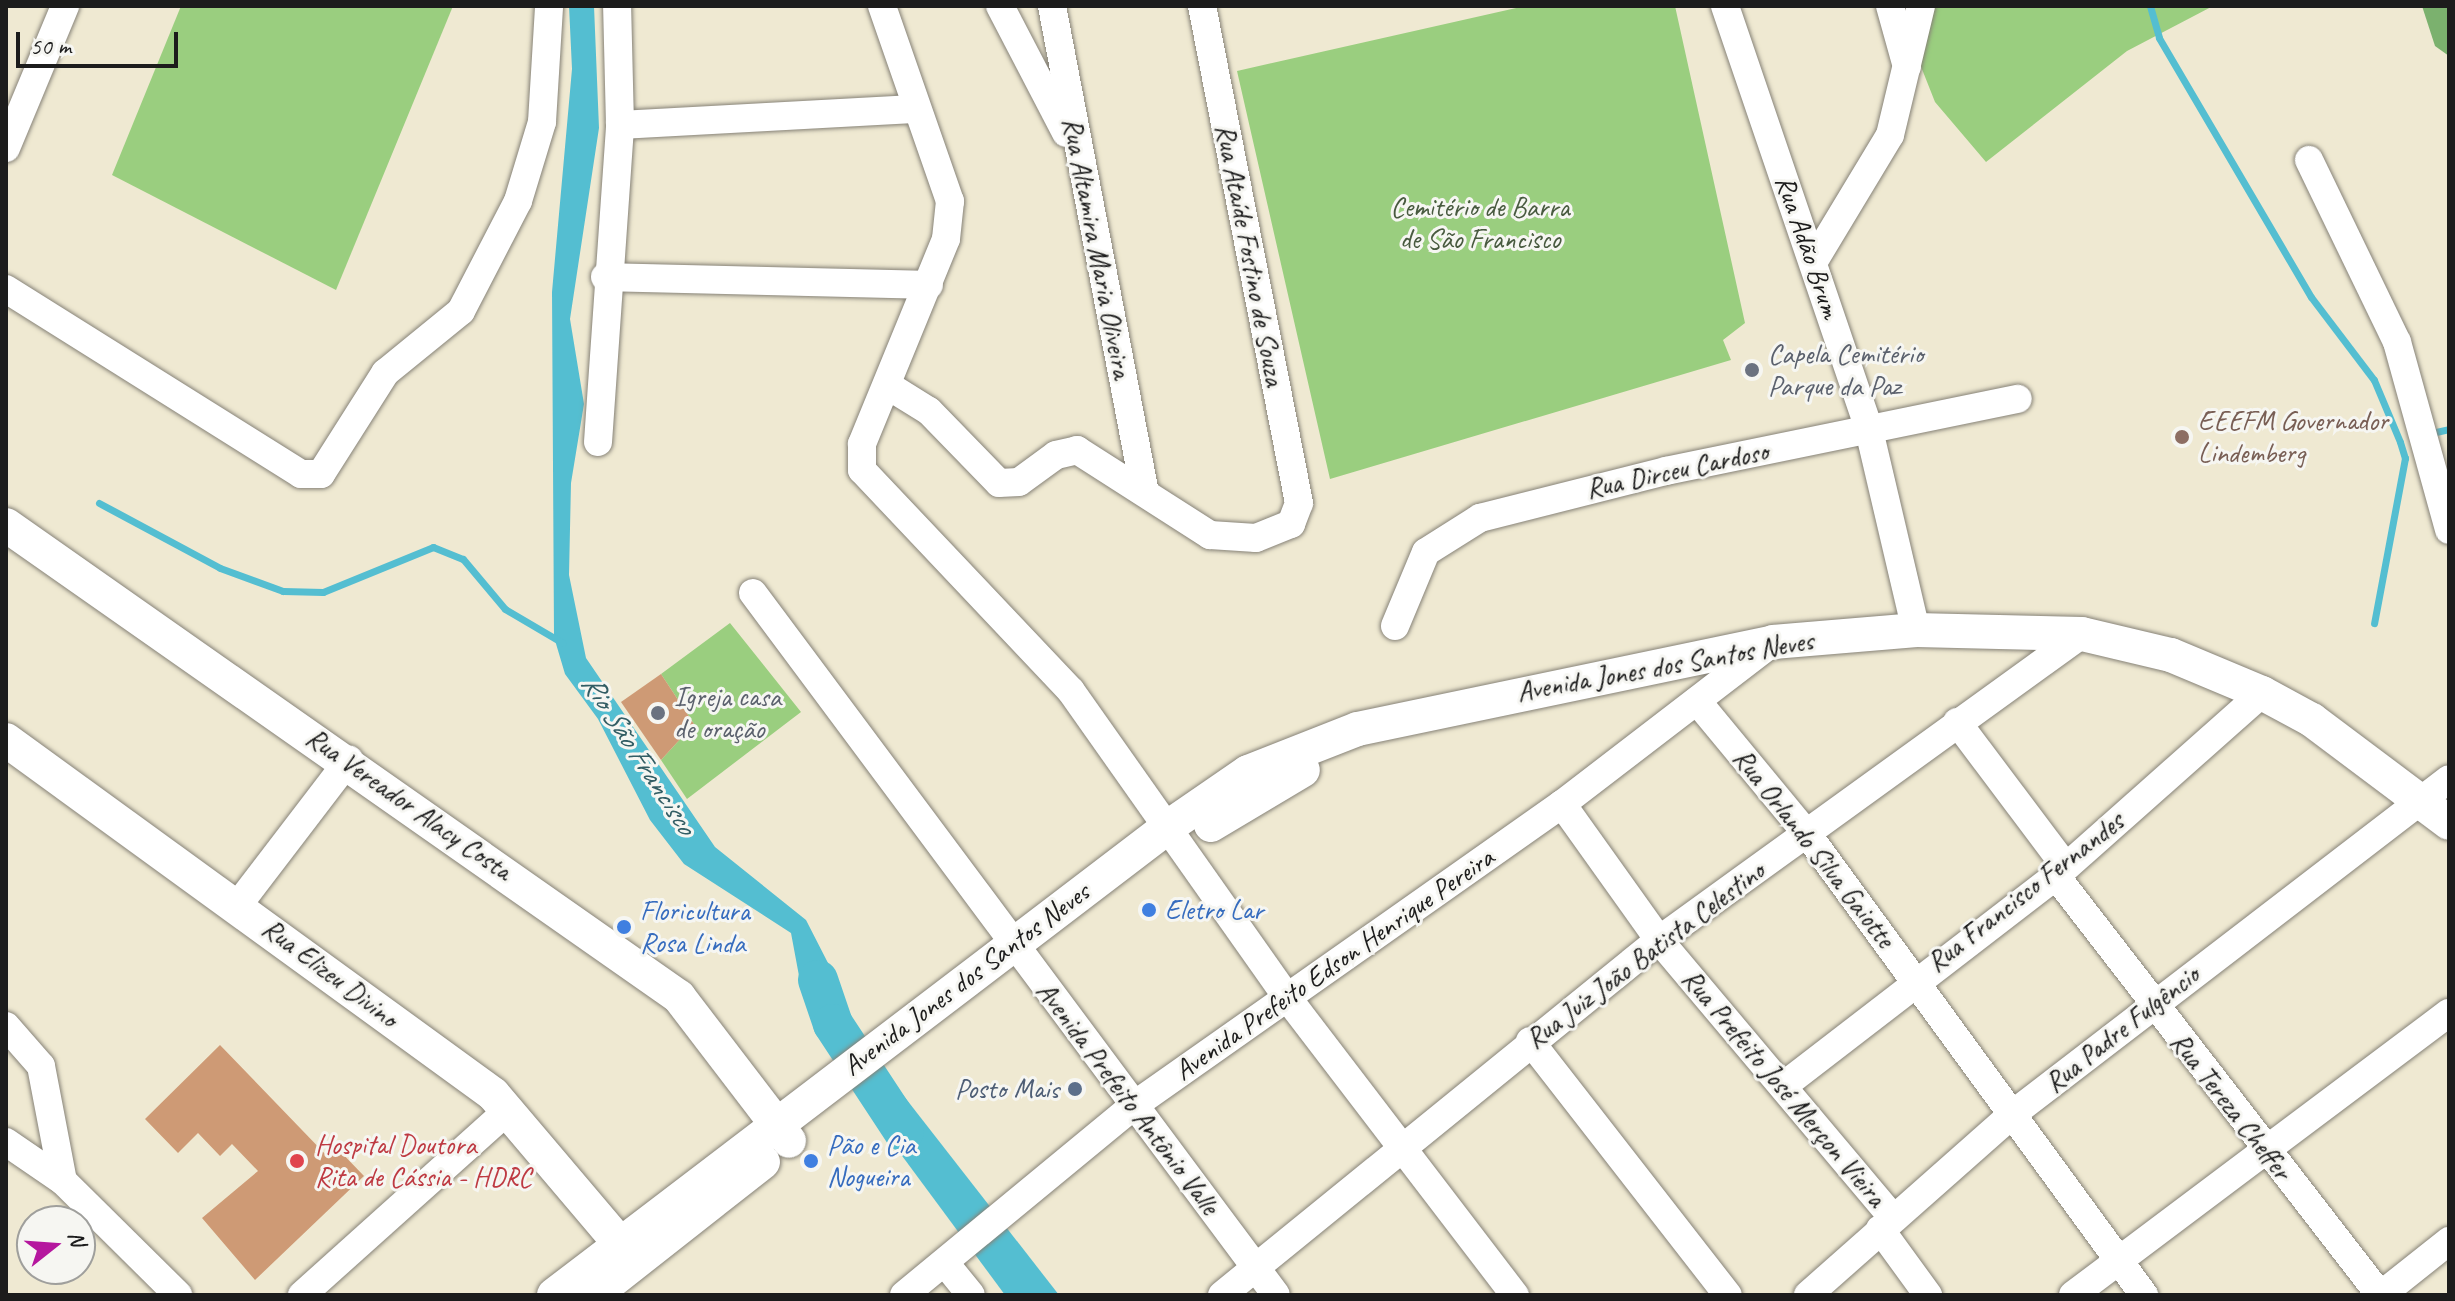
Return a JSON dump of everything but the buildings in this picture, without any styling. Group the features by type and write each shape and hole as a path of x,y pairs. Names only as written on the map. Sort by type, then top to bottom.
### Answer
{"main road":[{"name":"Rua Vereador Alacy Costa","path":"6,525 349,760 679,997 782,1132"},
{"name":"Avenida Jones dos Santos Neves","path":"554,1295 628,1253 838,1089 1174,836 1407,718 1773,642 1916,630 2082,634 2171,655 2262,693 2421,799 2449,823"},
{"name":"Rua Elizeu Divino","path":"6,740 238,905 509,1109 628,1253"},
{"name":"Avenida Jones dos Santos Neves","path":"594,1295 628,1253"}],"street":[{"path":"6,148 16,96 65,6"},
{"path":"6,289 301,474 326,470 385,373 461,311 539,143 549,6"},
{"path":"598,442 605,277 620,125 617,6"},
{"path":"882,6 914,109 950,201 929,285 860,452 867,479 1071,691 1286,996 1515,1295"},
{"path":"1000,6 1079,158"},
{"name":"Rua Altamira Maria Oliveira","path":"1052,6 1144,490"},
{"name":"Rua Ataíde Fostino de Souza","path":"1144,490 1223,539 1285,529 1299,503 1202,6"},
{"name":"Rua Adão Brum","path":"1725,6 1869,430 1916,630"},
{"path":"1890,6 1909,73"},
{"path":"1814,261 1890,135 1909,73 1921,6"},
{"path":"620,125 914,109"},
{"path":"2309,160 2397,342 2449,530"},
{"path":"605,277 929,285"},
{"path":"887,385 929,411 999,483 1019,482 1056,455 1077,450 1144,490"},
{"name":"Rua Dirceu Cardoso","path":"1395,626 1426,552 1480,518 2018,399"},
{"name":"Avenida Prefeito Antônio Valle","path":"753,593 1276,1295"},
{"name":"Rua Juiz João Batista Celestino","path":"1222,1295 1530,1041 1659,940 2082,634"},
{"name":"Avenida Prefeito Edson Henrique Pereira","path":"904,1295 1006,1215 1133,1106 1562,804 1773,642"},
{"name":"Rua Francisco Fernandes","path":"1783,1086 1915,978 2061,872 2262,693"},
{"name":"Rua Orlando Silva Gaiotte","path":"1697,701 1808,835 2144,1295"},
{"name":"Rua Tereza Cheffer","path":"1957,722 2152,1005 2380,1295"},
{"path":"238,905 349,760"},
{"name":"Rua Padre Fulgêncio","path":"1808,1295 2014,1113 2449,779"},
{"name":"Rua Prefeito José Merçon Vieira","path":"1562,804 1659,940 1783,1086 1886,1223 1928,1295"},
{"path":"2073,1295 2270,1154 2449,1013"},
{"path":"6,1026 41,1066 63,1181"},
{"path":"1530,1041 1728,1295"},
{"path":"302,1295 509,1109"},
{"path":"6,1142 63,1181 178,1295"},
{"path":"2380,1295 2449,1241"},
{"path":"953,1257 971,1295"}],"green space":[{"path":"181,6 453,6 336,290 112,175"},
{"name":"Cemitério de Barra de São Francisco","path":"1525,6 1675,6 1745,323 1723,340 1731,360 1330,479 1237,71"},
{"path":"1897,6 2213,6 2127,51 1986,162 1935,102"},
{"path":"2422,6 2449,6 2449,56 2435,46"},
{"path":"730,623 801,712 687,799 661,760 694,724 661,674"}],"water":[{"path":"569,6 594,6 599,128 570,319 584,404 571,483 569,575 586,658 715,847 806,920 828,963 826,990 848,1020 830,1033 802,992 791,933 684,864 650,820 598,719 565,674 554,637 552,292 572,69"},
{"path":"889,1077 1059,1295 1005,1295 860,1099"}],"waterway":[{"path":"2150,6 2159,38 2311,297 2374,380 2400,442 2405,458 2374,623"},
{"path":"2436,432 2449,429"},
{"path":"99,503 220,568 283,591 323,592 433,547 463,559 505,609 563,643"},
{"name":"Rio São Francisco","path":"818,980 833,1024 904,1132"}],"place":[{"name":"Capela Cemitério Parque da Paz","path":"1752,370"},
{"name":"EEEFM Governador Lindemberg","path":"2182,437"},
{"name":"Igreja casa de oração","path":"658,713"},
{"name":"Eletro Lar","path":"1149,910"},
{"name":"Floricultura Rosa Linda","path":"624,927"},
{"name":"Posto Mais","path":"1075,1089"},
{"name":"Hospital Doutora Rita de Cássia - HDRC","path":"297,1161"},
{"name":"Pão e Cia Nogueira","path":"811,1161"}]}
